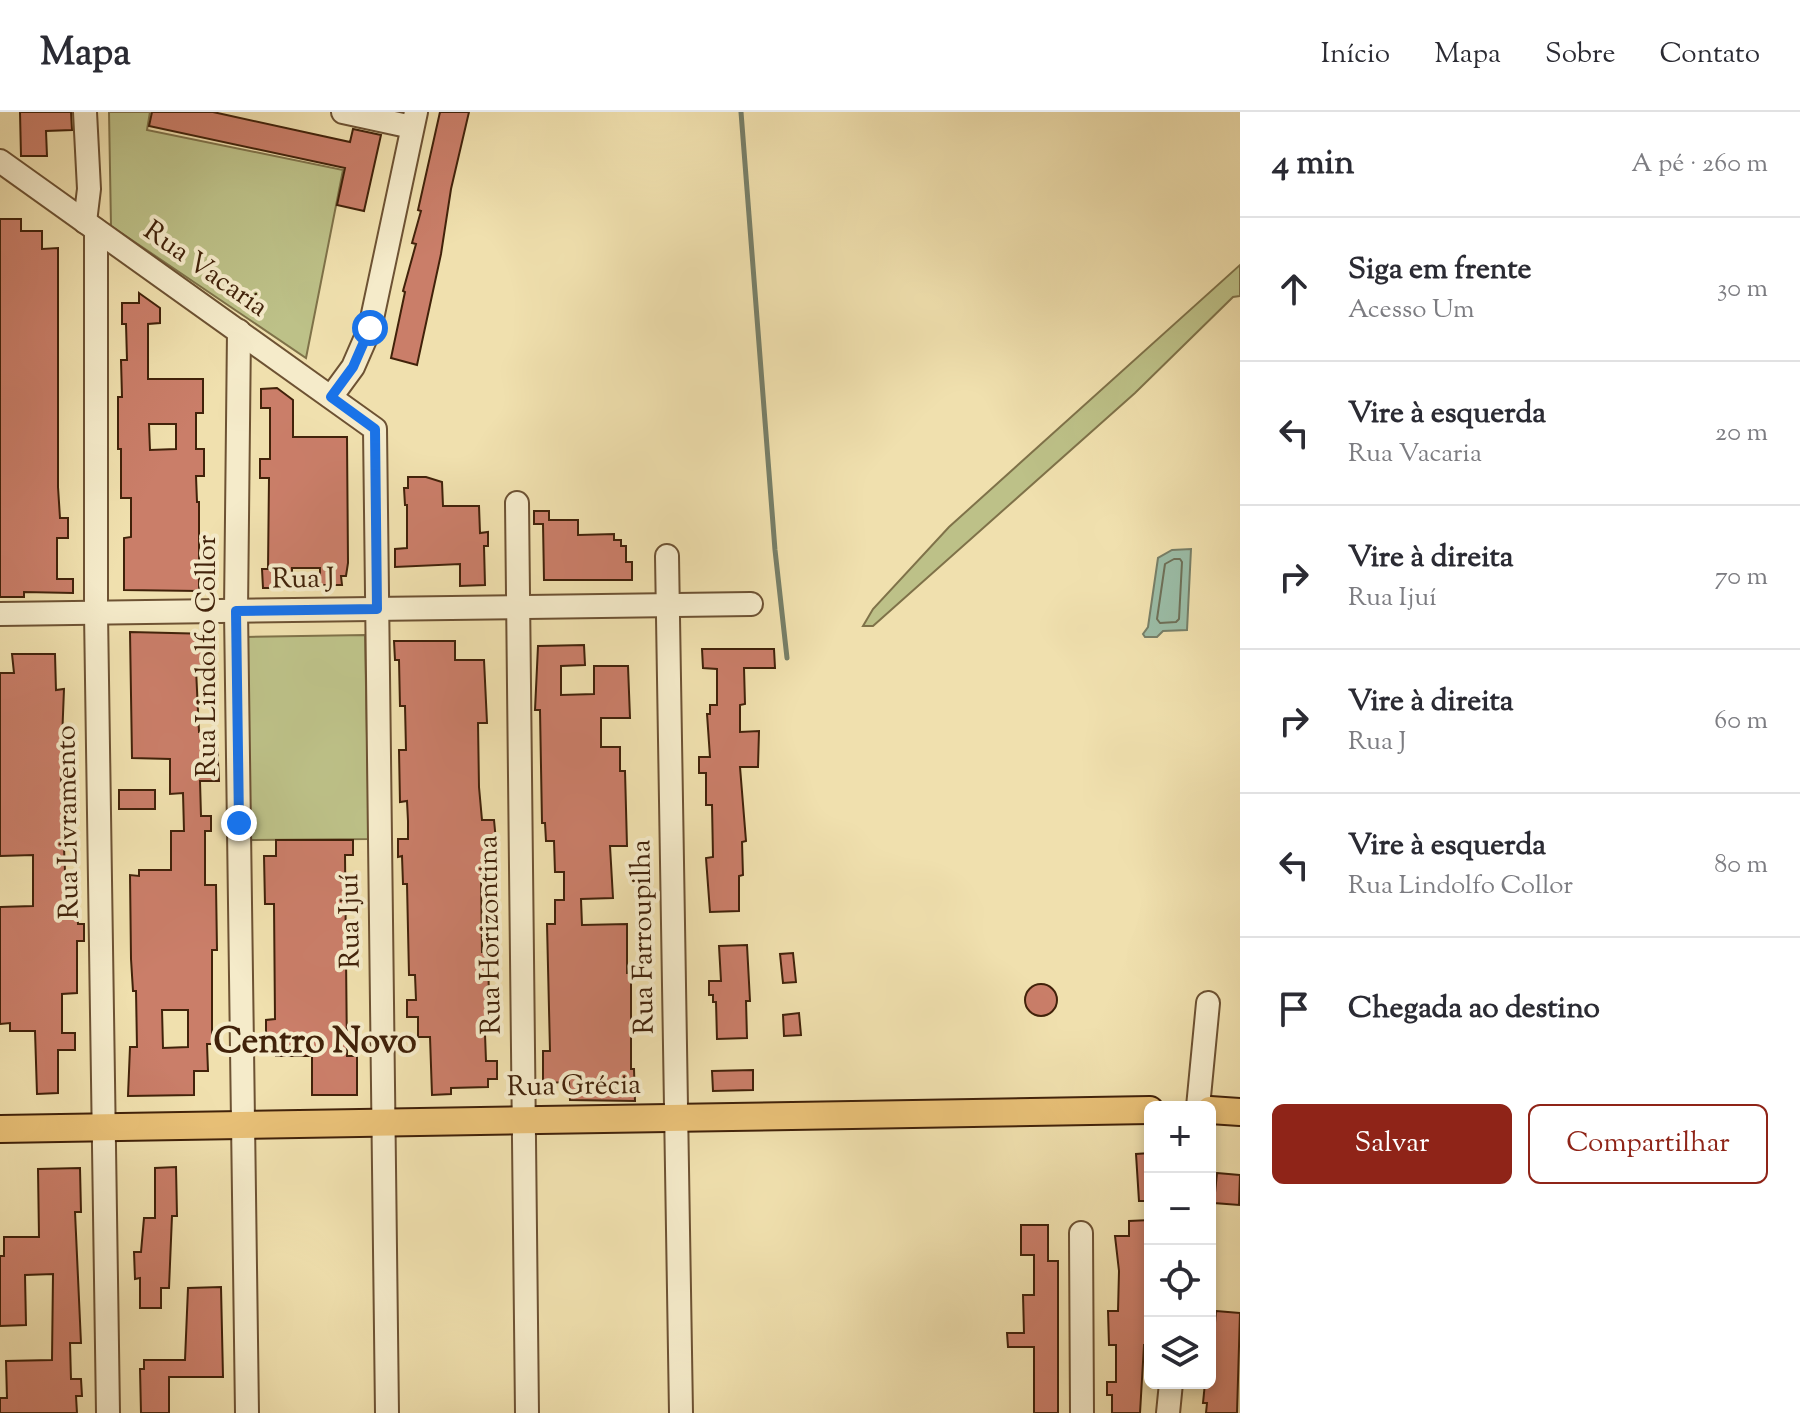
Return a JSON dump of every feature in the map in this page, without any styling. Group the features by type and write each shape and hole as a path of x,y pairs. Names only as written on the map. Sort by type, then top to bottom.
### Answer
{"main road":[{"name":"Rua Grécia","path":"0,1129 1144,1110"},
{"path":"1216,1110 1240,1112"}],"street":[{"name":"Rua Livramento","path":"85,112 91,226 108,1413"},
{"path":"331,397 353,367 370,328 414,120 343,112"},
{"name":"Rua Vacaria","path":"0,161 375,429"},
{"name":"Rua Lindolfo Collor","path":"239,331 236,611 247,1413"},
{"name":"Rua Ijuí","path":"375,429 387,1413"},
{"name":"Rua Horizontina","path":"517,503 527,1413"},
{"name":"Rua Farroupilha","path":"667,556 681,1413"},
{"name":"Rua J","path":"0,614 751,604"},
{"path":"1199,1101 1208,1003"},
{"path":"1081,1233 1082,1413"},
{"path":"1168,1413 1170,1389"}],"green space":[{"path":"109,112 150,112 147,130 343,170 306,358 111,226"},
{"path":"1240,265 1240,296 1233,297 1135,393 873,626 863,626 873,609 949,527"},
{"path":"365,635 369,839 245,840 246,637"}],"water":[{"path":"1191,549 1187,630 1163,631 1157,637 1145,637 1143,634 1148,627 1158,558 1172,550"}],"building":[{"path":"20,112 71,112 72,130 46,131 47,156 21,156"},
{"path":"152,112 213,112 350,142 353,129 381,135 364,211 337,205 345,168 149,126"},
{"path":"440,112 469,112 417,365 391,358 403,291 416,244 412,243 421,211 418,210"},
{"path":"0,219 21,219 21,231 42,231 42,249 58,248 58,487 60,518 68,518 68,538 57,538 57,579 73,579 73,593 24,592 24,597 0,597"},
{"path":"139,293 160,308 160,323 148,324 148,379 203,379 203,413 196,413 196,449 204,449 204,476 196,476 199,591 124,590 124,538 131,537 131,498 121,498 121,449 118,449 121,360 127,360 122,303 139,303","holes":["149,424 176,424 176,449 150,450"]},
{"path":"277,388 293,400 293,437 347,437 348,563 346,576 341,576 342,585 320,585 320,568 292,568 289,588 263,588 262,569 268,569 269,478 260,478 260,459 270,459 270,408 261,408 261,389"},
{"path":"408,477 426,477 442,482 443,506 479,506 480,533 488,532 488,546 484,546 485,585 460,586 460,564 395,567 395,549 407,548 404,488 408,488"},
{"path":"534,511 549,511 549,520 578,520 578,535 614,534 614,540 621,540 621,546 626,546 626,562 632,562 632,580 544,580 543,524 534,524"},
{"path":"130,632 212,634 210,669 196,669 199,732 211,732 211,743 217,743 219,781 200,781 201,816 211,816 211,831 205,831 205,885 216,885 217,950 212,950 212,1044 207,1044 208,1071 194,1071 194,1095 128,1096 130,1047 137,1047 136,991 133,991 131,959 130,875 139,876 139,870 171,870 171,831 184,831 183,793 170,794 170,759 132,758","holes":["162,1010 188,1010 188,1047 163,1048"]},
{"path":"394,641 455,641 455,660 484,660 487,723 478,723 479,787 482,820 494,820 499,873 481,873 482,952 488,952 489,1000 492,1000 493,1034 485,1034 486,1061 497,1061 497,1079 488,1079 488,1087 451,1088 451,1094 432,1095 430,1037 418,1037 418,1017 407,1017 407,1000 416,1000 415,975 409,975 407,884 403,884 402,856 398,857 398,839 408,839 408,821 407,801 400,802 399,750 406,750 405,706 400,706 399,660 395,660"},
{"path":"584,645 585,665 561,666 561,695 594,694 594,666 628,666 630,718 601,718 601,747 620,747 620,771 625,771 627,846 610,846 613,898 581,899 582,925 627,924 627,973 631,973 631,1069 634,1069 635,1101 570,1100 569,1082 543,1083 543,1051 550,1051 547,924 555,924 555,900 564,900 564,872 555,872 554,841 546,841 545,823 542,823 540,710 535,710 538,646"},
{"path":"702,649 774,649 775,668 744,668 745,704 740,705 740,732 759,731 758,767 740,767 746,841 742,842 743,875 739,876 739,911 710,912 706,858 713,857 712,805 706,805 706,773 699,773 699,757 710,757 707,714 710,714 710,705 717,705 717,669 703,668"},
{"path":"12,654 55,654 56,690 64,689 62,740 66,740 67,778 61,778 65,871 71,871 71,888 77,888 78,924 84,924 84,941 77,941 77,993 62,994 62,1033 75,1033 75,1050 58,1050 58,1093 37,1094 35,1031 10,1031 10,1023 0,1024 0,907 33,906 33,855 0,856 0,673 14,673"},
{"path":"119,790 155,790 155,809 119,809"},
{"path":"276,840 353,840 353,855 345,855 347,1056 357,1056 357,1095 312,1095 312,1056 276,1056 276,1047 266,1047 266,1020 275,1019 274,904 265,904 264,856 276,856"},
{"path":"747,945 750,1001 746,1001 747,1038 717,1039 716,1002 713,1002 713,995 709,995 709,981 721,981 719,946"},
{"path":"793,953 796,982 783,983 780,954"},
{"path":"1041,984 1052,989 1057,1000 1052,1011 1041,1016 1030,1011 1025,1000 1030,989"},
{"path":"799,1013 801,1035 784,1036 783,1015"},
{"path":"753,1070 753,1090 713,1091 712,1071"},
{"path":"1144,1153 1144,1201 1139,1201 1136,1154"},
{"path":"176,1167 177,1216 172,1216 169,1288 161,1288 161,1308 140,1308 140,1278 135,1279 134,1252 141,1252 144,1218 155,1218 155,1168"},
{"path":"80,1168 81,1212 75,1212 81,1343 70,1343 71,1379 81,1379 82,1396 76,1396 77,1413 0,1413 0,1398 7,1398 6,1361 52,1360 53,1274 25,1275 26,1325 0,1326 0,1256 4,1256 4,1237 39,1237 38,1169"},
{"path":"1217,1173 1240,1175 1239,1205 1216,1203"},
{"path":"1144,1220 1144,1345 1140,1413 1112,1413 1112,1395 1107,1395 1107,1382 1116,1382 1116,1345 1109,1345 1108,1311 1118,1311 1119,1271 1115,1236 1129,1236 1129,1221"},
{"path":"1021,1225 1048,1225 1048,1261 1058,1261 1058,1413 1034,1413 1034,1347 1008,1347 1007,1333 1024,1333 1023,1295 1034,1295 1034,1255 1021,1255"},
{"path":"221,1287 223,1377 169,1377 169,1413 141,1413 140,1369 144,1369 144,1360 185,1360 188,1288"},
{"path":"1216,1311 1240,1313 1237,1413 1206,1413 1207,1403 1203,1403 1204,1389 1216,1389"}],"waterway":[{"path":"741,112 775,550 787,658"}],"district":[{"name":"Centro Novo","path":"315,1043"}],"route":[{"path":"239,823 236,611 377,609 375,429 331,397 353,367 370,328"}]}
